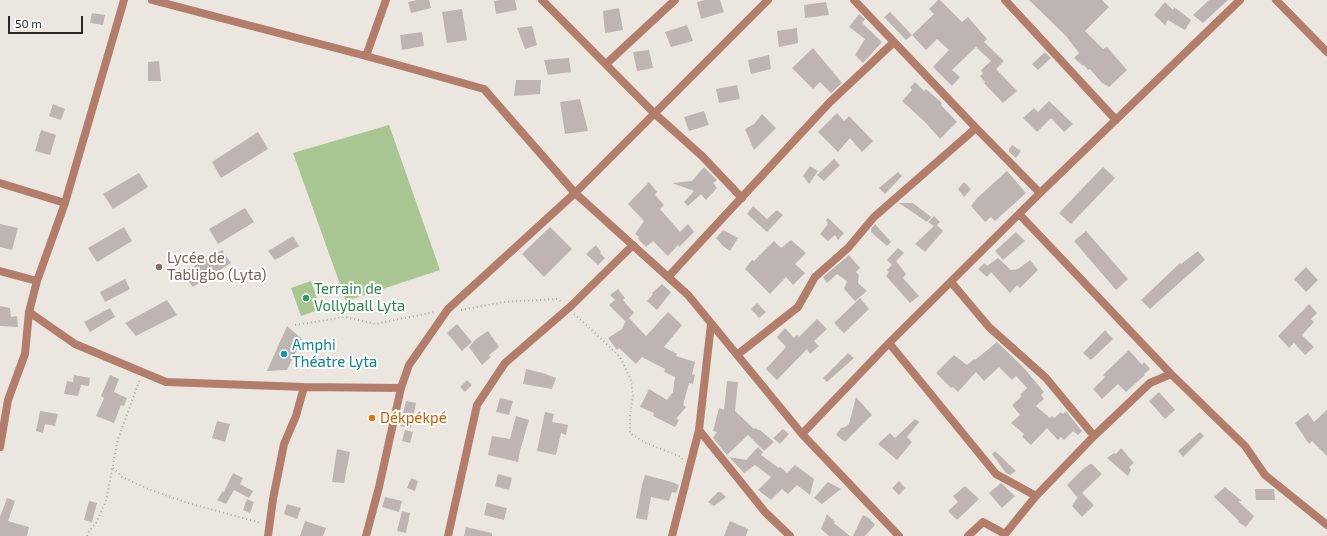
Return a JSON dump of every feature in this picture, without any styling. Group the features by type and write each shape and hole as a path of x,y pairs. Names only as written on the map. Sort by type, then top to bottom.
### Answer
{"street":[{"path":"0,448 8,400 25,354 29,312 37,281 65,203 124,0"},
{"path":"152,0 366,56 484,89 576,193 688,295 802,434 899,536"},
{"path":"366,56 386,0"},
{"path":"542,0 654,112 702,156 742,198"},
{"path":"606,64 675,0"},
{"path":"366,536 379,487 401,388 409,365 448,309 576,193 654,112 768,0"},
{"path":"854,0 1040,194"},
{"path":"1005,0 1116,120"},
{"path":"802,434 951,282 1240,0"},
{"path":"1276,0 1327,52"},
{"path":"668,277 830,102 894,42"},
{"path":"737,356 798,307 815,277 848,248 874,217 976,128"},
{"path":"0,183 65,203"},
{"path":"1020,214 1171,374 1245,446 1265,475 1327,525"},
{"path":"448,536 477,405 505,363 568,309 633,245"},
{"path":"0,271 37,281"},
{"path":"951,282 988,327 1046,378 1094,436"},
{"path":"29,312 75,344 166,382 304,387 401,388"},
{"path":"672,536 699,430 711,324"},
{"path":"889,344 996,474 1036,496"},
{"path":"968,536 983,522 1005,534 1036,496 1094,436 1150,383 1171,374"},
{"path":"268,536 273,499 284,444 296,416 304,387"},
{"path":"699,430 765,512 790,536"}],"path":[{"path":"87,536 89,531 96,523 106,501 114,468 118,439 143,373"},
{"path":"114,468 122,477 148,489 191,504 270,526"}],"green space":[{"path":"389,125 440,270 346,301 293,153"},
{"name":"Terrain de Vollyball Lyta","path":"311,281 321,309 301,316 291,288"}],"building":[{"path":"429,0 431,8 411,13 408,2"},
{"path":"515,0 517,10 496,14 494,1"},
{"path":"705,0 720,0 724,12 701,19 697,2"},
{"path":"938,0 940,0 962,22 968,17 987,39 984,42 1004,61 996,69 1017,91 1003,103 984,83 985,82 980,76 983,73 981,70 991,61 976,47 952,70 960,77 952,86 933,67 949,50 937,39 926,50 912,35 934,14 929,9"},
{"path":"1029,0 1102,0 1109,7 1085,31 1103,49 1107,47 1127,70 1109,87 1102,83 1090,69 1088,70 1074,58 1079,53 1066,36"},
{"path":"1209,0 1228,0 1203,23 1193,15"},
{"path":"826,2 829,15 805,18 804,5"},
{"path":"1165,2 1173,10 1174,7 1191,20 1185,30 1168,20 1165,25 1154,15"},
{"path":"619,8 623,30 605,33 603,11"},
{"path":"462,9 467,40 447,43 442,12"},
{"path":"890,12 912,35 906,40 884,17"},
{"path":"92,13 105,15 103,25 90,23"},
{"path":"859,14 865,19 862,23 882,42 863,63 855,55 865,39 849,27"},
{"path":"687,25 693,41 671,47 665,32"},
{"path":"532,26 537,45 525,49 517,28"},
{"path":"797,28 798,43 779,47 777,31"},
{"path":"422,32 424,46 402,50 400,35"},
{"path":"813,48 842,83 831,93 820,82 813,89 792,68"},
{"path":"649,50 653,68 637,71 633,52"},
{"path":"1045,52 1051,58 1038,70 1032,64"},
{"path":"769,55 771,69 751,74 748,60"},
{"path":"569,58 571,72 548,75 544,60"},
{"path":"159,61 161,81 148,81 148,62"},
{"path":"516,80 541,80 540,94 514,96"},
{"path":"915,82 924,91 926,89 942,103 941,105 957,122 940,139 925,122 902,101 912,90 910,87"},
{"path":"737,85 740,99 719,103 716,89"},
{"path":"580,99 588,131 565,134 560,102"},
{"path":"1049,101 1073,124 1064,132 1051,118 1037,132 1023,118 1034,108 1038,112"},
{"path":"53,104 65,109 61,120 49,116"},
{"path":"704,111 709,125 689,131 684,117"},
{"path":"837,113 844,121 849,116 873,141 862,152 850,138 838,152 818,132"},
{"path":"762,114 776,128 754,150 745,129 754,124"},
{"path":"41,130 56,135 50,155 35,151"},
{"path":"258,132 268,149 221,178 212,162"},
{"path":"1012,145 1021,151 1016,158 1009,152"},
{"path":"834,159 840,165 824,181 817,175"},
{"path":"810,166 818,171 809,184 803,176"},
{"path":"704,167 717,180 713,183 717,188 706,200 701,194 688,206 684,202 694,191 672,183 692,181"},
{"path":"1103,167 1115,178 1071,224 1059,213"},
{"path":"1007,171 1026,193 995,221 991,217 985,222 971,206 977,198"},
{"path":"898,172 902,176 885,194 879,188"},
{"path":"139,173 148,187 113,209 103,194"},
{"path":"649,182 657,192 655,195 664,205 660,209 680,232 688,224 694,232 679,247 678,245 668,256 653,241 646,247 635,234 644,221 628,204"},
{"path":"964,182 971,189 964,197 958,189"},
{"path":"899,203 913,203 931,217 927,222"},
{"path":"753,206 767,219 777,210 783,215 767,232 747,214"},
{"path":"245,208 254,222 218,244 209,229"},
{"path":"934,216 940,222 937,225 943,231 925,252 915,244 934,226 928,222"},
{"path":"828,218 844,233 838,240 835,235 828,241 820,234 828,224 826,220"},
{"path":"0,224 18,228 12,250 0,247"},
{"path":"875,224 891,242 887,246 871,232 871,229"},
{"path":"124,227 132,241 97,262 88,248"},
{"path":"550,227 572,249 544,277 522,254"},
{"path":"723,230 738,238 730,251 716,238"},
{"path":"1086,231 1128,279 1116,290 1074,241"},
{"path":"1016,232 1025,241 1003,260 995,251"},
{"path":"293,236 299,246 275,260 268,251"},
{"path":"791,240 806,253 795,264 805,273 793,285 786,277 770,294 745,269 752,260 754,261 774,241 781,248"},
{"path":"596,245 601,252 600,253 605,258 598,265 586,254"},
{"path":"898,248 904,253 892,265 887,260"},
{"path":"222,250 231,263 193,287 182,273"},
{"path":"1198,251 1205,260 1150,309 1141,300 1180,263 1181,264"},
{"path":"849,255 860,268 856,272 859,275 858,283 867,291 855,301 844,289 847,281 837,274 827,283 823,277"},
{"path":"998,258 1011,270 1018,269 1030,260 1038,270 1020,288 1017,285 1010,293 991,272 987,277 978,269 985,263 987,266"},
{"path":"896,261 906,274 903,278 919,296 910,303 886,276 889,272 887,270"},
{"path":"1306,267 1318,280 1306,292 1294,279"},
{"path":"125,279 130,289 105,302 100,292"},
{"path":"662,284 671,292 657,310 647,301 653,294 652,293"},
{"path":"618,289 625,298 623,300 634,313 629,318 646,336 668,312 682,325 664,347 677,354 676,356 695,362 692,374 695,375 693,384 689,383 683,405 686,407 676,419 679,420 675,427 653,416 654,413 640,407 649,389 667,400 673,392 675,377 664,372 665,369 642,357 636,364 619,348 617,350 608,338 622,329 626,320 625,321 609,305 615,300 610,295"},
{"path":"860,298 869,309 844,333 834,323"},
{"path":"167,300 177,315 136,336 125,323"},
{"path":"757,303 766,312 759,318 751,309"},
{"path":"1309,304 1317,313 1311,319 1314,322 1302,335 1314,347 1305,355 1294,343 1289,348 1278,336"},
{"path":"0,306 10,308 11,317 17,316 18,327 0,326"},
{"path":"110,308 115,317 90,332 84,322"},
{"path":"817,319 827,329 814,341 819,346 810,354 807,349 777,380 766,369 786,347 777,337 785,328 794,338 797,335 799,337"},
{"path":"457,324 472,342 462,351 447,333"},
{"name":"Amphi Théatre Lyta","path":"287,326 302,339 287,370 267,371"},
{"path":"1105,330 1113,339 1091,360 1083,353"},
{"path":"488,331 499,347 489,355 491,357 482,365 469,347 476,339"},
{"path":"997,342 1024,368 1044,392 1041,395 1044,399 1036,406 1050,418 1052,416 1054,418 1061,412 1063,414 1066,411 1082,431 1078,435 1073,431 1064,440 1061,437 1058,440 1047,428 1031,445 1022,437 1024,434 1011,423 1020,415 1012,405 1022,396 1020,395 1027,388 1016,376 1012,380 999,367 984,381 976,372 958,392 953,387 951,388 936,373 954,355 967,365"},
{"path":"1129,350 1142,365 1144,362 1150,369 1126,392 1118,384 1102,399 1093,389 1105,377 1103,375"},
{"path":"848,353 854,358 827,382 823,378"},
{"path":"526,369 556,378 552,389 523,384"},
{"path":"74,375 90,378 89,386 81,385 78,396 64,394 67,381 73,382"},
{"path":"110,375 119,379 114,392 127,398 124,406 121,405 114,423 96,416 104,398 101,396"},
{"path":"467,380 472,385 465,392 460,387"},
{"path":"727,381 738,382 735,411 754,429 760,430 774,442 764,451 748,435 727,455 713,438 717,432 713,431 719,408 724,410"},
{"path":"1159,392 1175,410 1165,419 1149,401"},
{"path":"856,397 872,415 845,442 836,435 841,428 849,424"},
{"path":"500,398 513,401 509,415 496,412"},
{"path":"406,401 416,403 411,428 400,426"},
{"path":"1327,410 1327,456 1312,441 1309,444 1295,423 1308,413 1314,422"},
{"path":"40,411 58,414 55,426 45,424 43,433 36,431"},
{"path":"545,412 554,414 552,422 568,425 566,435 561,433 556,455 537,451"},
{"path":"516,416 529,420 518,462 488,455 492,436 510,439"},
{"path":"915,419 919,422 907,437 912,442 897,460 878,444 890,433 895,438"},
{"path":"217,421 230,424 225,442 212,438"},
{"path":"783,429 789,434 780,444 773,438"},
{"path":"405,430 413,432 410,443 402,441"},
{"path":"1200,432 1204,436 1183,457 1178,451"},
{"path":"758,447 763,452 761,455 787,473 795,465 814,479 810,495 797,485 788,494 782,489 771,500 758,490 771,477 755,465 744,473 729,457 746,460"},
{"path":"1121,448 1134,463 1129,467 1131,470 1128,476 1107,458 1114,453 1116,454"},
{"path":"337,449 350,452 344,483 332,482"},
{"path":"995,451 1016,471 1010,475 1006,473 992,454"},
{"path":"1090,464 1092,464 1102,474 1082,493 1094,505 1082,517 1072,506 1079,495 1077,497 1067,485"},
{"path":"233,473 243,478 240,484 253,491 249,498 234,490 226,504 217,500 223,491 224,492"},
{"path":"498,474 512,478 509,490 495,486"},
{"path":"645,475 679,485 676,493 672,492 669,501 651,497 647,520 636,518"},
{"path":"411,478 418,481 415,491 407,488"},
{"path":"899,481 905,488 899,495 892,488"},
{"path":"828,482 841,489 822,504 814,498"},
{"path":"1001,483 1015,496 1002,508 989,493"},
{"path":"965,486 979,499 957,520 948,511 958,502 953,496"},
{"path":"1225,487 1242,501 1238,501 1254,516 1246,527 1238,522 1239,521 1214,497"},
{"path":"1255,489 1274,489 1275,500 1256,500"},
{"path":"718,492 721,492 726,497 714,506 708,502"},
{"path":"385,497 402,501 399,512 382,507"},
{"path":"7,498 15,501 8,521 29,527 27,536 0,536 0,517"},
{"path":"247,499 254,502 250,513 243,510"},
{"path":"89,501 97,503 92,522 84,520"},
{"path":"487,503 507,508 504,520 484,515"},
{"path":"287,504 301,508 297,519 284,514"},
{"path":"402,511 410,513 406,533 397,531"},
{"path":"827,514 835,522 834,523 850,536 829,536 821,529"},
{"path":"863,515 870,519 875,525 865,536 853,536"},
{"path":"305,521 326,528 323,536 300,536"},
{"path":"730,521 748,529 746,536 724,536"},
{"path":"466,527 492,533 492,536 464,536"}],"place":[{"name":"Lycée de Tabligbo (Lyta)","path":"159,267"},
{"name":"Terrain de Vollyball Lyta","path":"306,298"},
{"name":"Amphi Théatre Lyta","path":"284,354"},
{"name":"Dékpékpé","path":"372,418"}]}
